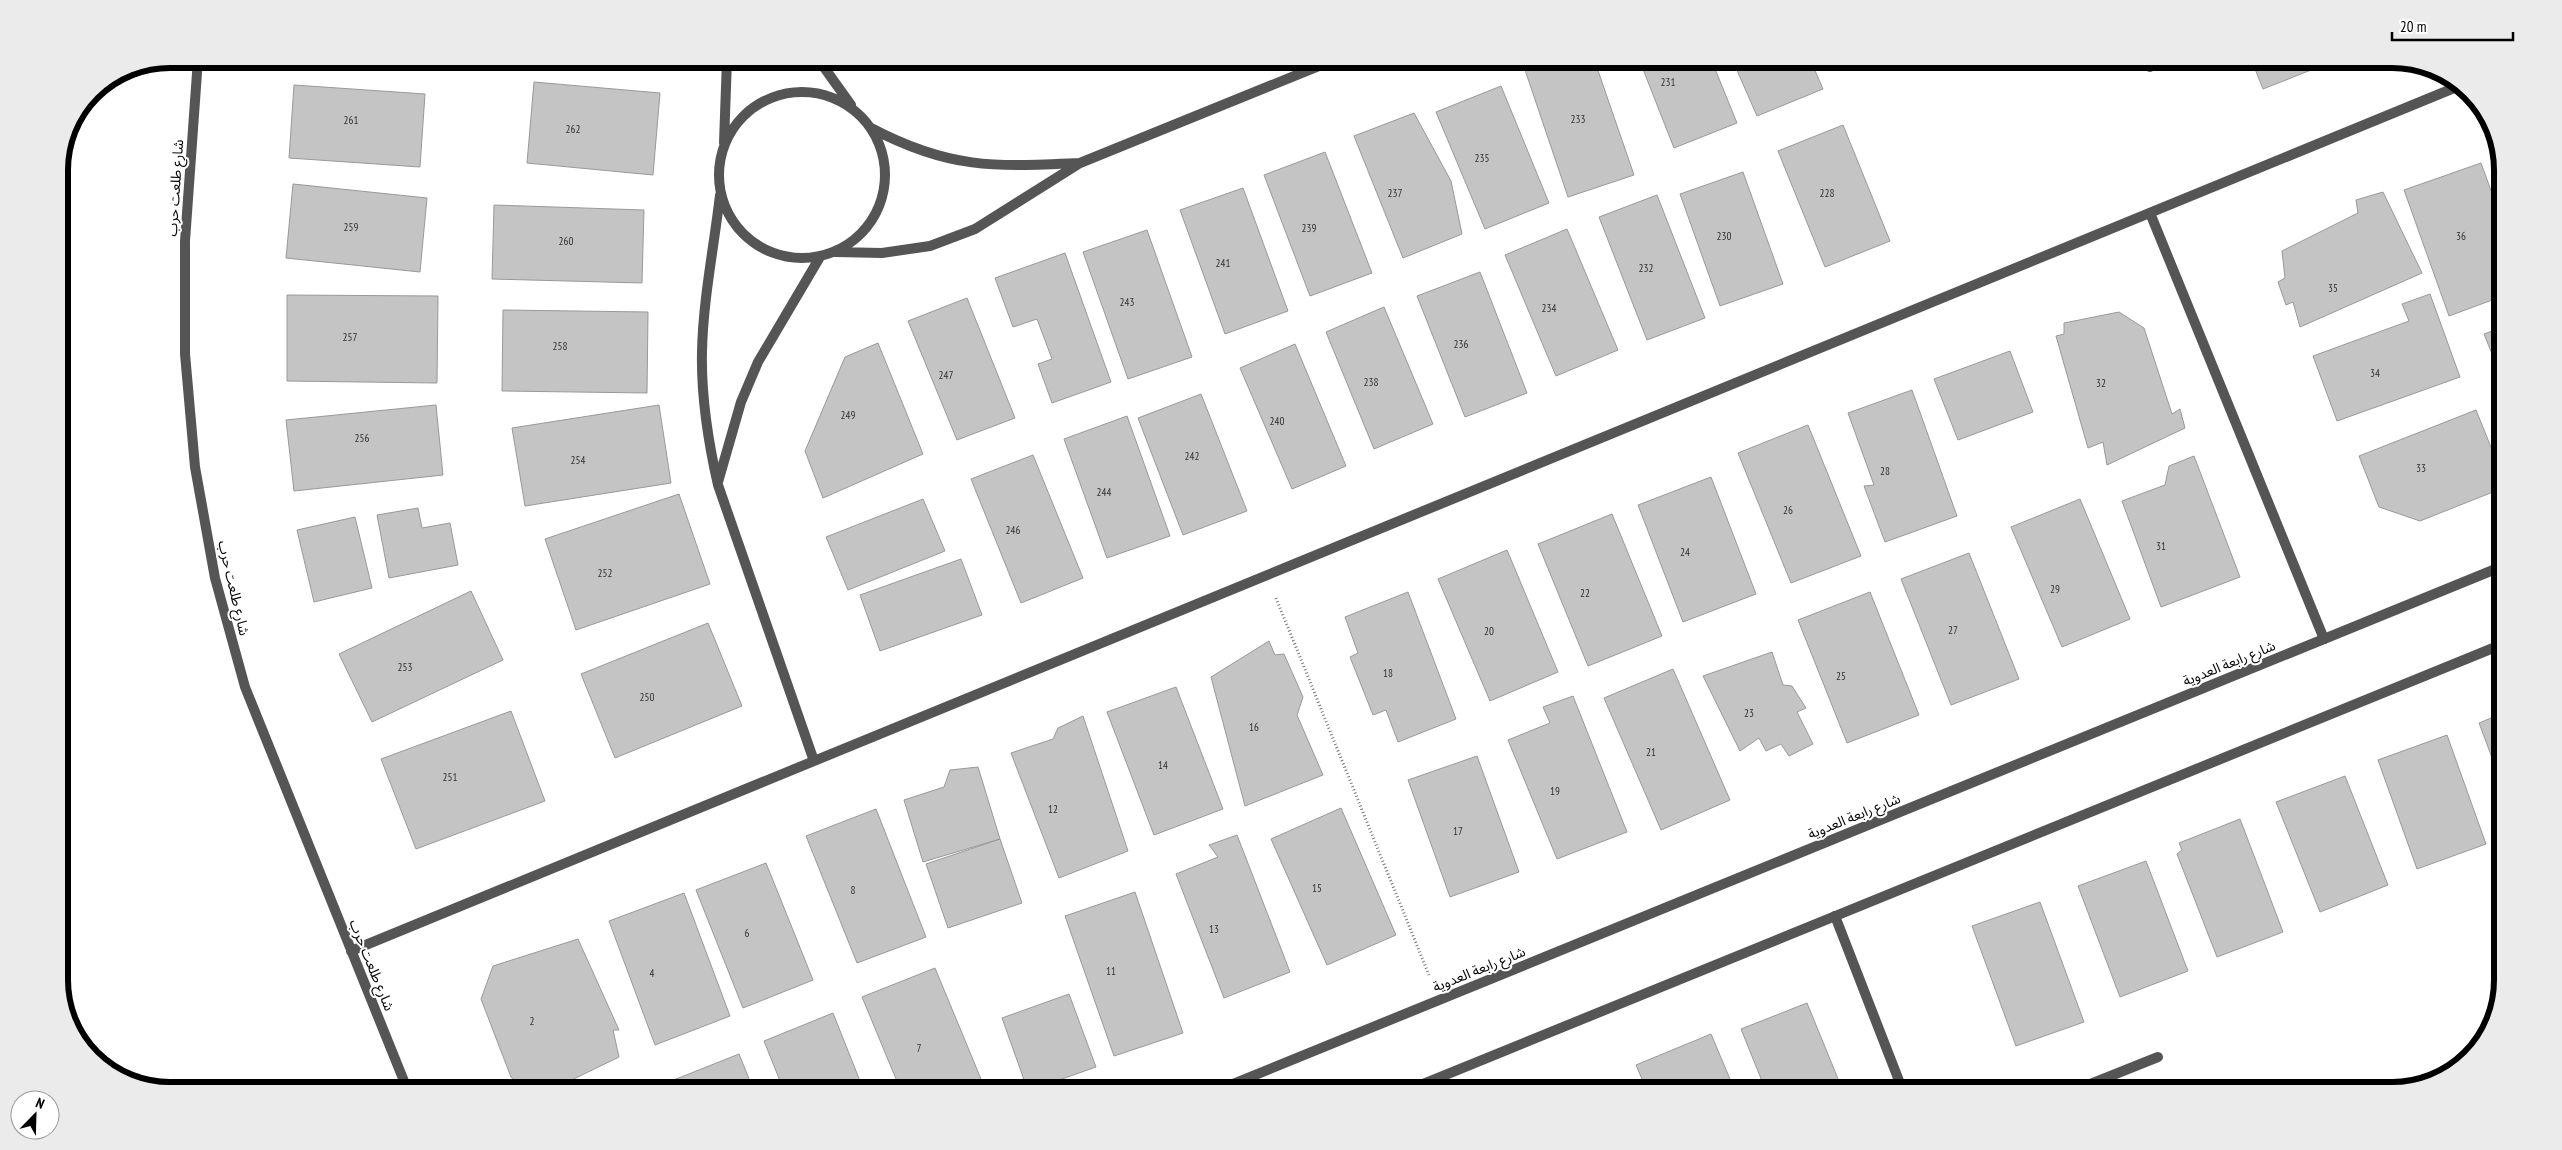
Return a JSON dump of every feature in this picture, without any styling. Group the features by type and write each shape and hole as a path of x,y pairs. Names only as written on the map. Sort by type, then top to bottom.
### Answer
{"street":[{"path":"835,252 882,253 939,242 975,229 1080,163 1315,67"},
{"name":"شارع طلعت حرب","path":"197,68 185,242 185,354 195,467 215,578 244,687 404,1082"},
{"path":"727,68 724,144 718,169 720,195 702,351 703,396 708,441 718,485 814,761"},
{"path":"720,195 730,218 748,238 769,252 794,258 820,257 835,252 856,240 872,221 883,199 886,174 882,150 871,128 853,108 824,68"},
{"path":"351,950 2453,88"},
{"path":"724,144 736,122 756,105 779,94 805,91 830,96 853,108"},
{"path":"871,128 912,148 937,157 972,164 1008,166 1080,163"},
{"path":"2150,213 2324,639"},
{"path":"718,485 741,402 758,362 820,257"},
{"name":"شارع رابعة العدوية","path":"1238,1082 2494,570"},
{"path":"1428,1082 2494,648"},
{"path":"1835,916 1900,1082"},
{"path":"2096,1082 2158,1057"}],"path":[{"path":"1267,575 1439,1000"}],"building":[{"path":"1524,67 1597,67 1634,175 1568,197"},
{"path":"1642,67 1714,67 1737,123 1674,148"},
{"path":"1736,67 1814,67 1823,89 1757,116"},
{"path":"2254,67 2319,67 2263,89"},
{"path":"534,82 660,93 653,175 527,163"},
{"path":"294,85 425,94 420,167 289,158"},
{"path":"1501,86 1549,203 1485,229 1436,112"},
{"path":"1414,113 1451,181 1462,234 1403,258 1354,136"},
{"path":"1843,125 1890,241 1825,267 1778,151"},
{"path":"1325,152 1372,273 1310,296 1264,175"},
{"path":"2481,163 2494,199 2494,299 2449,316 2404,190"},
{"path":"1743,172 1783,284 1720,306 1680,194"},
{"path":"293,184 427,198 420,272 286,258"},
{"path":"1243,188 1288,311 1225,334 1180,210"},
{"path":"2383,192 2422,273 2300,327 2293,302 2286,305 2278,282 2285,278 2282,251 2358,213 2356,200"},
{"path":"1657,195 1705,318 1647,340 1599,217"},
{"path":"494,205 644,210 642,283 492,279"},
{"path":"1567,229 1618,350 1556,376 1505,255"},
{"path":"1147,230 1192,357 1128,379 1083,252"},
{"path":"1065,253 1111,382 1052,403 1038,364 1052,359 1037,319 1013,327 995,278"},
{"path":"1480,272 1527,393 1465,417 1417,296"},
{"path":"2430,294 2460,377 2337,421 2313,356 2409,321 2402,304"},
{"path":"287,295 438,296 437,383 287,381"},
{"path":"967,298 1015,418 957,440 908,321"},
{"path":"1384,307 1433,424 1374,449 1326,332"},
{"path":"503,310 648,312 647,393 502,391"},
{"path":"2119,312 2144,328 2172,414 2180,409 2185,428 2107,465 2103,442 2088,448 2056,336 2064,334 2064,323"},
{"path":"2494,330 2494,359 2484,334"},
{"path":"878,343 923,454 823,498 805,451 845,357"},
{"path":"1295,344 1346,466 1292,489 1240,368"},
{"path":"2010,351 2033,412 1958,440 1934,379"},
{"path":"1912,390 1957,516 1885,542 1864,486 1874,485 1848,413"},
{"path":"1201,394 1247,511 1183,535 1138,418"},
{"path":"436,405 443,475 294,491 286,420"},
{"path":"659,405 671,483 525,506 512,428"},
{"path":"2476,410 2494,455 2494,492 2420,521 2379,507 2359,456"},
{"path":"1127,416 1170,536 1107,558 1064,439"},
{"path":"1808,425 1861,556 1791,583 1738,453"},
{"path":"1033,455 1083,578 1021,603 971,479"},
{"path":"2194,456 2240,577 2161,607 2122,501 2165,485 2169,466"},
{"path":"1711,477 1756,594 1683,622 1638,505"},
{"path":"679,494 710,584 576,630 545,539"},
{"path":"923,499 945,551 848,590 826,537"},
{"path":"2080,499 2130,619 2062,647 2011,527"},
{"path":"418,508 422,528 450,523 458,565 389,578 377,515"},
{"path":"1612,514 1662,636 1588,666 1538,544"},
{"path":"355,517 372,588 314,602 297,530"},
{"path":"1507,550 1558,672 1490,701 1438,579"},
{"path":"1969,553 2019,679 1951,705 1901,579"},
{"path":"961,559 982,615 880,651 860,595"},
{"path":"471,591 503,660 372,722 339,654"},
{"path":"1408,592 1456,719 1398,742 1386,710 1373,715 1350,657 1358,653 1345,617"},
{"path":"1870,592 1919,715 1847,743 1798,620"},
{"path":"708,623 742,706 615,758 581,674"},
{"path":"1269,641 1275,655 1284,654 1303,697 1297,715 1323,775 1245,806 1211,677"},
{"path":"1772,652 1783,685 1792,686 1806,708 1797,712 1813,744 1789,756 1781,744 1766,751 1759,738 1740,751 1703,676"},
{"path":"1673,669 1730,800 1661,830 1604,698"},
{"path":"1176,687 1223,809 1154,835 1107,712"},
{"path":"1573,696 1627,832 1557,859 1508,740 1550,723 1543,707"},
{"path":"511,711 545,801 416,849 381,759"},
{"path":"1083,716 1128,851 1059,878 1011,753 1053,739 1058,728"},
{"path":"2494,717 2494,763 2479,723"},
{"path":"2447,735 2486,844 2417,869 2378,760"},
{"path":"1477,756 1519,872 1450,897 1408,780"},
{"path":"978,767 1000,839 923,862 904,800 944,787 950,770"},
{"path":"2345,776 2388,885 2320,912 2276,802"},
{"path":"1341,808 1396,935 1327,965 1271,839"},
{"path":"876,809 926,937 857,963 806,836"},
{"path":"2240,819 2283,932 2217,957 2177,854 2182,850 2179,843"},
{"path":"1237,835 1290,972 1224,998 1176,874 1218,857 1209,845"},
{"path":"1000,839 1022,903 948,928 926,864"},
{"path":"2146,861 2188,971 2120,997 2078,886"},
{"path":"766,863 813,980 743,1008 696,890"},
{"path":"1135,892 1183,1033 1114,1056 1065,916"},
{"path":"684,893 730,1016 655,1045 609,921"},
{"path":"2040,902 2084,1022 2016,1046 1972,926"},
{"path":"578,939 619,1030 613,1030 619,1057 568,1082 516,1082 511,1077 481,999 493,966"},
{"path":"935,968 982,1082 897,1082 862,997"},
{"path":"1069,994 1096,1067 1054,1082 1025,1082 1002,1018"},
{"path":"1807,1003 1839,1082 1762,1082 1741,1029"},
{"path":"833,1013 860,1082 780,1082 764,1041"},
{"path":"1711,1034 1731,1082 1643,1082 1636,1065"},
{"path":"739,1054 750,1082 671,1082"}]}
